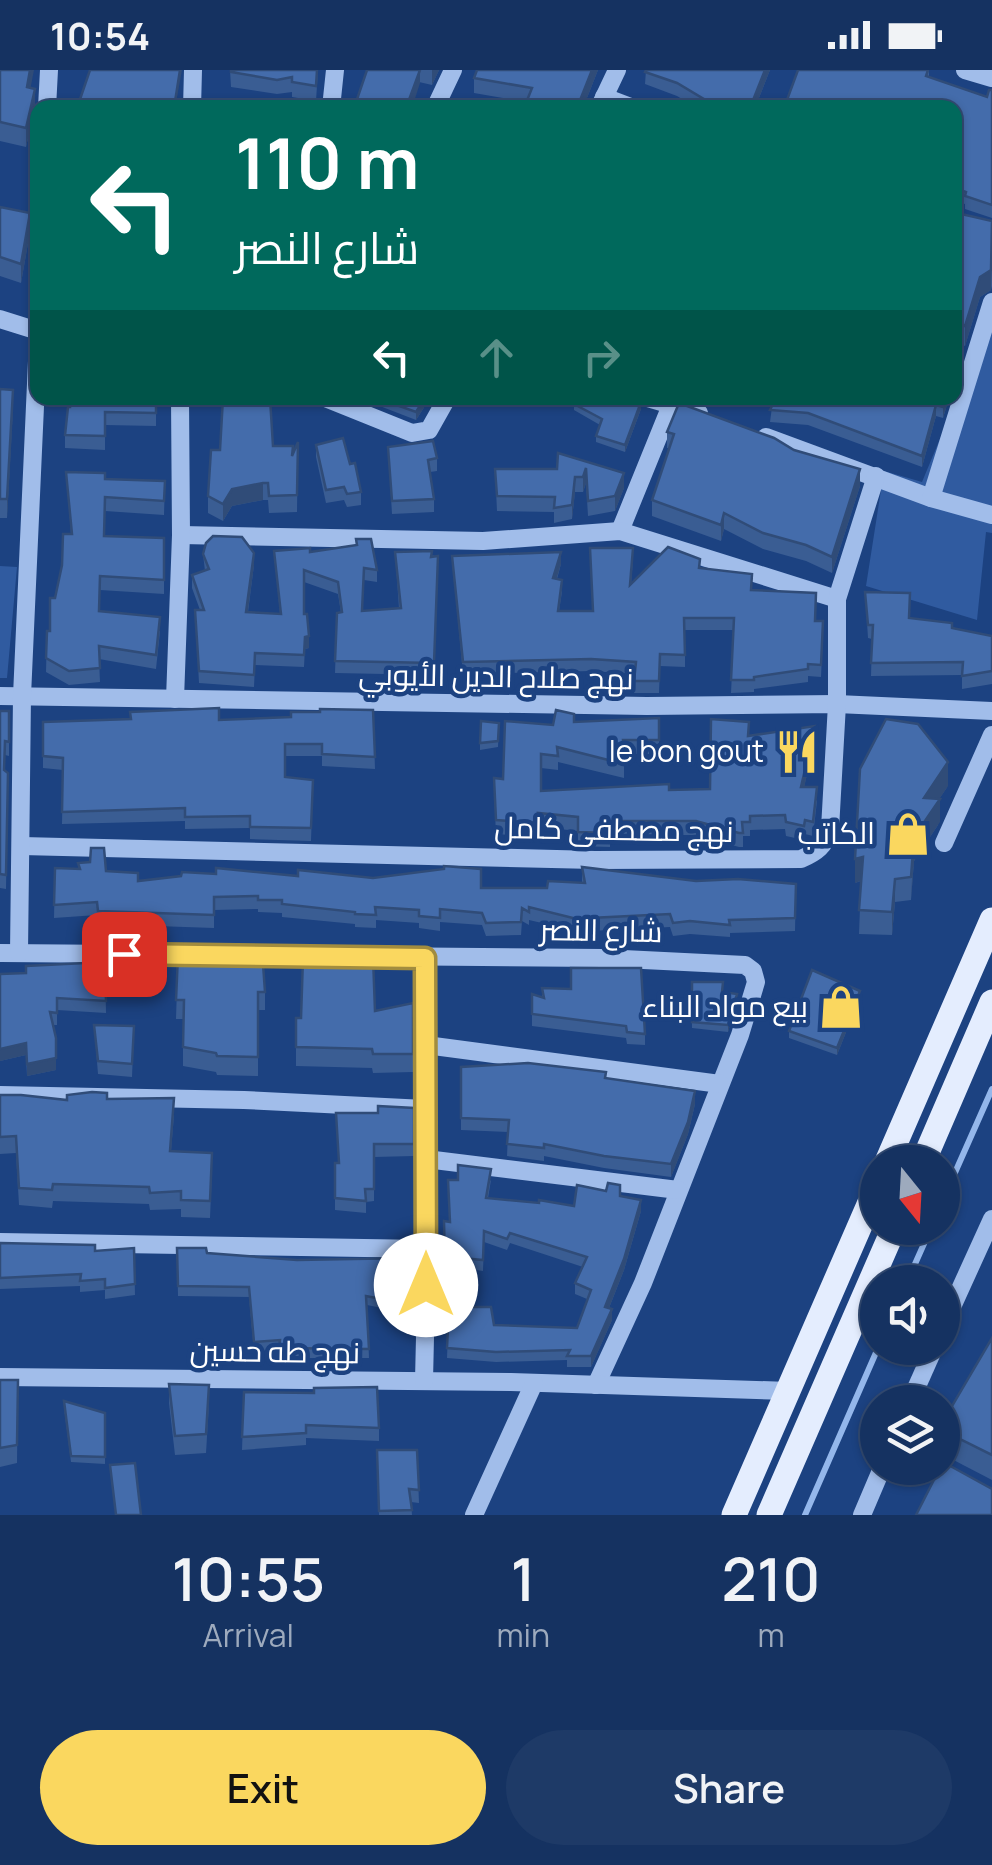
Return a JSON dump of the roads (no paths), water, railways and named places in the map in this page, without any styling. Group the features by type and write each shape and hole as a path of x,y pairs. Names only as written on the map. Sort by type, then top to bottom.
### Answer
{"main road":[{"path":"894,1145 992,920"},
{"path":"929,1145 992,1002"},
{"path":"734,1515 860,1225"},
{"path":"769,1515 887,1245"}],"street":[{"path":"47,100 49,70"},
{"path":"192,100 193,70"},
{"path":"333,100 336,70"},
{"path":"439,100 453,70"},
{"path":"603,100 617,70"},
{"path":"965,70 992,78"},
{"path":"962,374 992,302"},
{"path":"0,320 30,328"},
{"path":"9,953 22,846 22,696 35,405"},
{"path":"174,699 181,535 180,405"},
{"path":"343,405 412,432 429,430 443,405"},
{"path":"620,531 671,405"},
{"path":"678,405 931,498 992,515"},
{"path":"931,498 954,405"},
{"name":"نهج مصطفى كامل","path":"22,846 595,860 801,858 816,853 826,843 830,830 837,704 837,599 876,476"},
{"path":"181,535 483,540 620,531 837,599"},
{"name":"نهج صلاح الدين الأيوبي","path":"0,696 646,706 837,704 992,712"},
{"path":"944,843 992,735"},
{"name":"شارع النصر","path":"9,953 673,960 744,965 753,972 756,982 740,1036 642,1283 596,1385"},
{"path":"424,1381 425,958"},
{"path":"426,1044 720,1084"},
{"path":"0,1096 244,1100 424,1109"},
{"path":"426,1158 678,1190"},
{"path":"960,1289 992,1219"},
{"path":"0,1242 427,1248"},
{"name":"نهج طه حسين","path":"0,1377 788,1390"},
{"path":"474,1515 534,1383"},
{"path":"862,1515 875,1485"}],"waterway":[{"path":"960,1161 992,1089"},
{"path":"915,1265 923,1245"},
{"path":"805,1515 871,1365"}],"place":[{"name":"le bon gout","path":"797,752"},
{"name":"الكاتب","path":"908,834"},
{"name":"بيع مواد البناء","path":"841,1007"}]}
